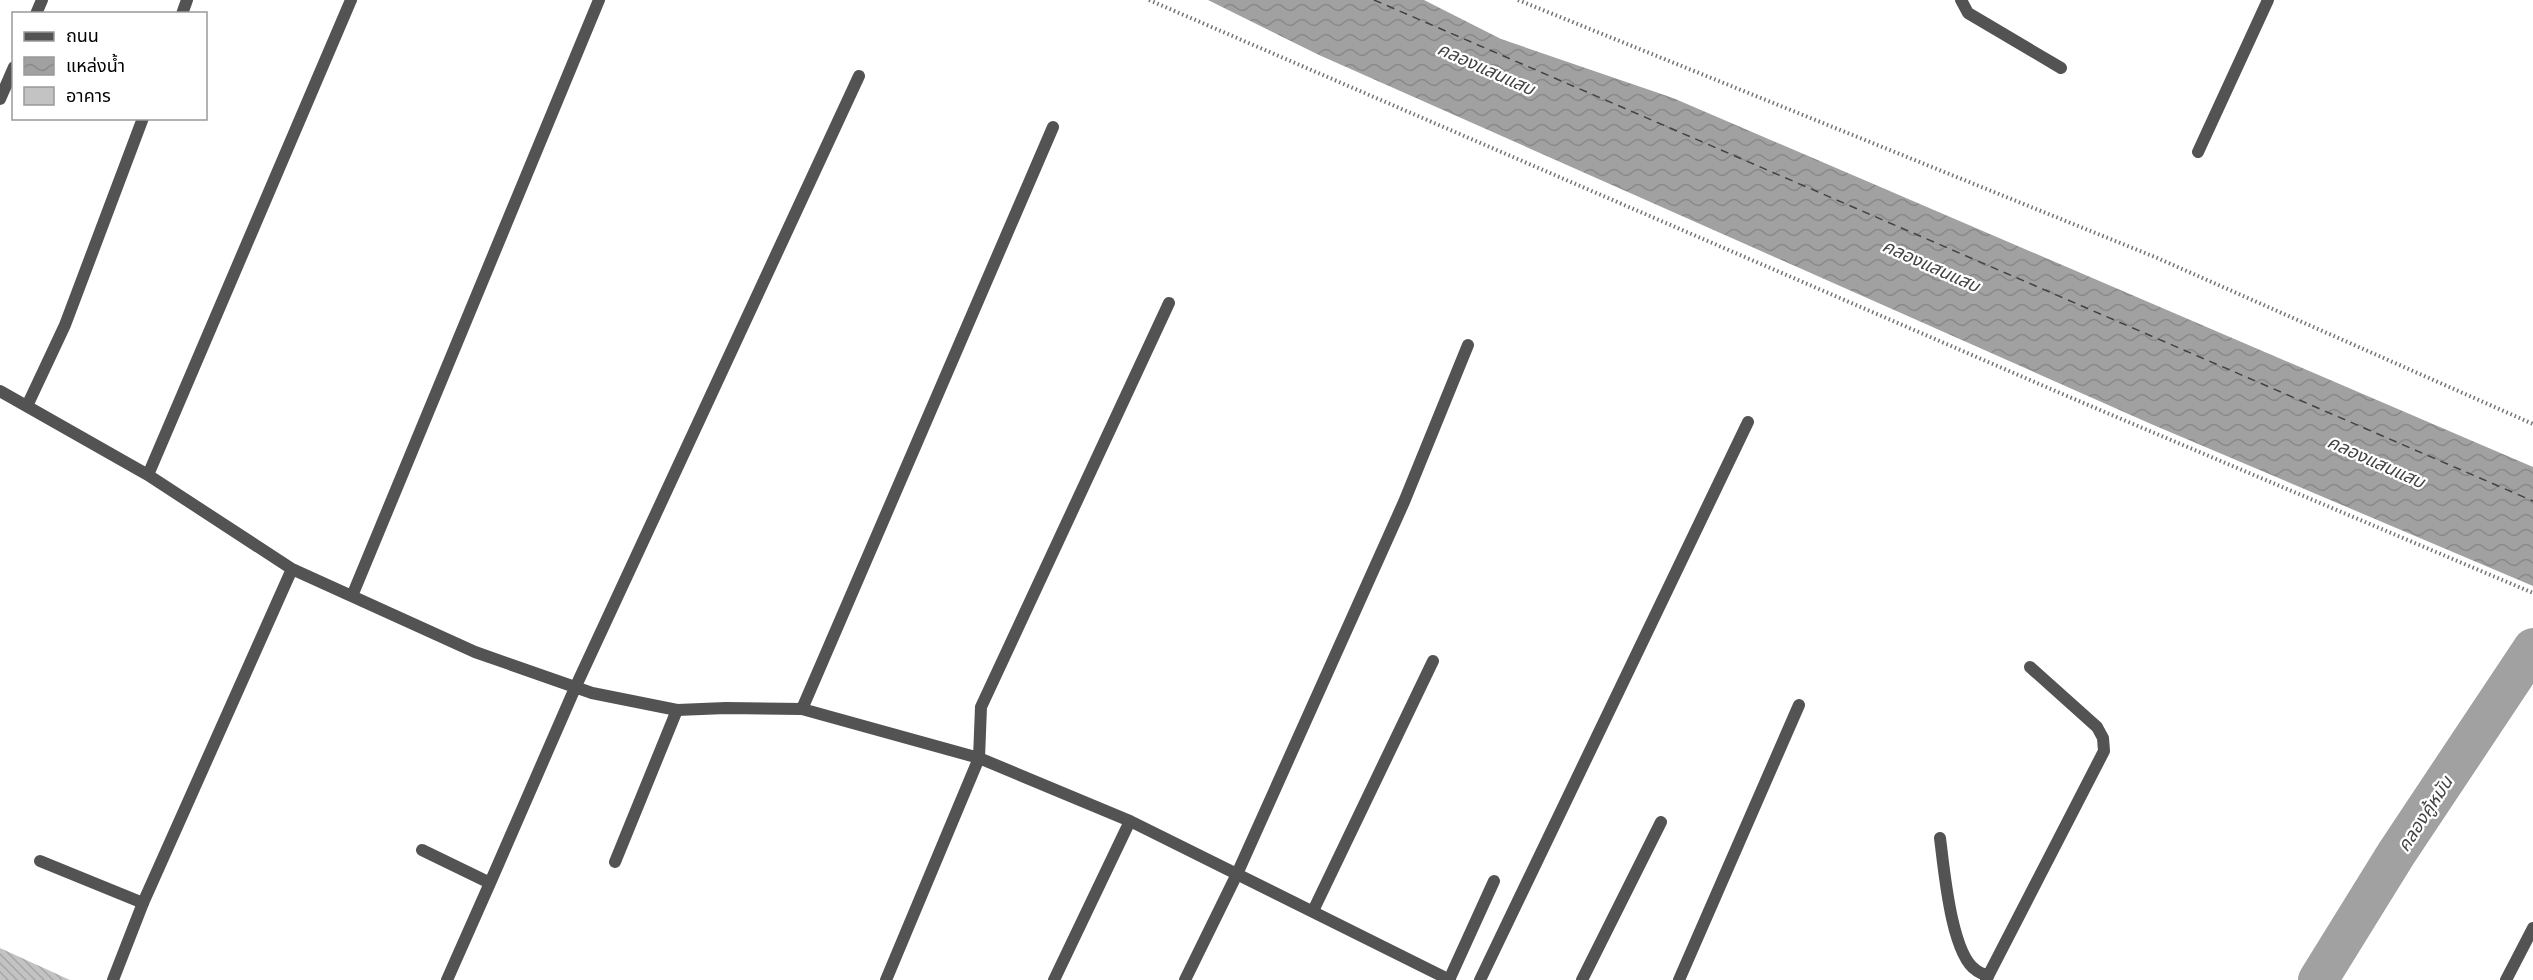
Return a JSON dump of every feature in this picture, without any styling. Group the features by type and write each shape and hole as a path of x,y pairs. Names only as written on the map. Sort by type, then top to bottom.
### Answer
{"street":[{"path":"148,475 351,0"},
{"path":"352,596 599,0"},
{"path":"1960,0 1968,13 2061,68"},
{"path":"2198,152 2268,0"},
{"path":"0,99 12,72"},
{"path":"447,980 575,688 859,76"},
{"path":"27,406 65,325 142,120"},
{"path":"801,709 1053,127"},
{"path":"886,980 979,758 981,707 1169,303"},
{"path":"1185,980 1237,874 1404,502 1468,345"},
{"path":"0,390 148,475 292,569 475,652 592,693 677,710 801,709 979,758 1130,821 1449,980 1494,881"},
{"path":"1480,980 1748,422"},
{"path":"114,980 143,903 292,569"},
{"path":"1313,911 1434,661"},
{"path":"1940,838 1956,937 1963,955 1974,970 1987,978 2104,751 2103,738 2097,727 2030,667"},
{"path":"1679,980 1799,705"},
{"path":"615,862 677,710"},
{"path":"1054,980 1130,821"},
{"path":"1582,980 1661,822"},
{"path":"422,850 490,883"},
{"path":"40,861 143,903"},
{"path":"2506,980 2533,928"}],"path":[{"path":"1149,0 2067,396 2533,593"},
{"path":"1518,0 2155,258 2533,424"}],"water":[{"name":"คลองแสนแสบ","path":"1208,0 1424,0 1501,39 1673,98 2533,467 2533,586 2151,424 1319,55"}],"building":[{"path":"0,948 70,980 0,980"}],"waterway":[{"name":"คลองคู้หมัน","path":"2318,980 2396,854 2533,648"}],"ferry route":[{"path":"1374,0 2533,501"}]}
